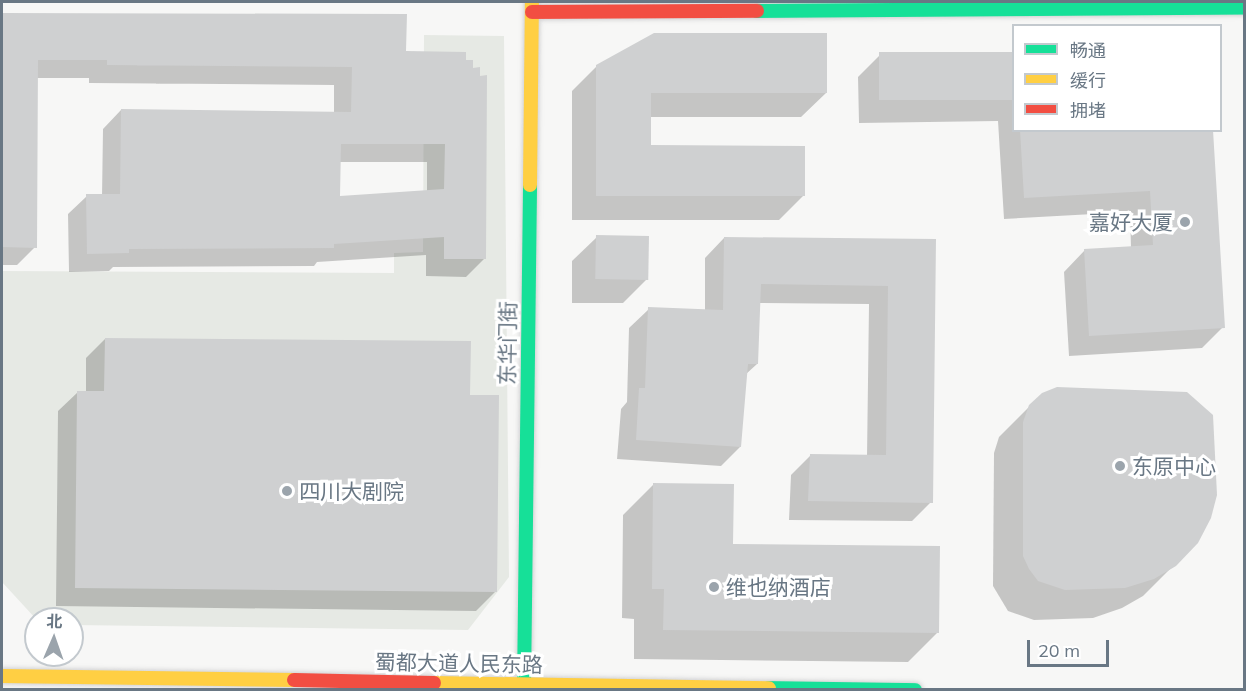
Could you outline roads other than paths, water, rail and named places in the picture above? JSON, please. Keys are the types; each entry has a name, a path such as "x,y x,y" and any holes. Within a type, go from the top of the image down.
{"street":[{"path":"532,7 1245,8"},
{"name":"东华门街","path":"524,686 532,7"},
{"name":"蜀都大道人民东路","path":"2,676 524,686 915,690"}],"place":[{"name":"嘉好大厦","path":"1185,222"},
{"name":"东原中心","path":"1120,466"},
{"name":"四川大剧院","path":"287,491"},
{"name":"维也纳酒店","path":"714,587"}]}
